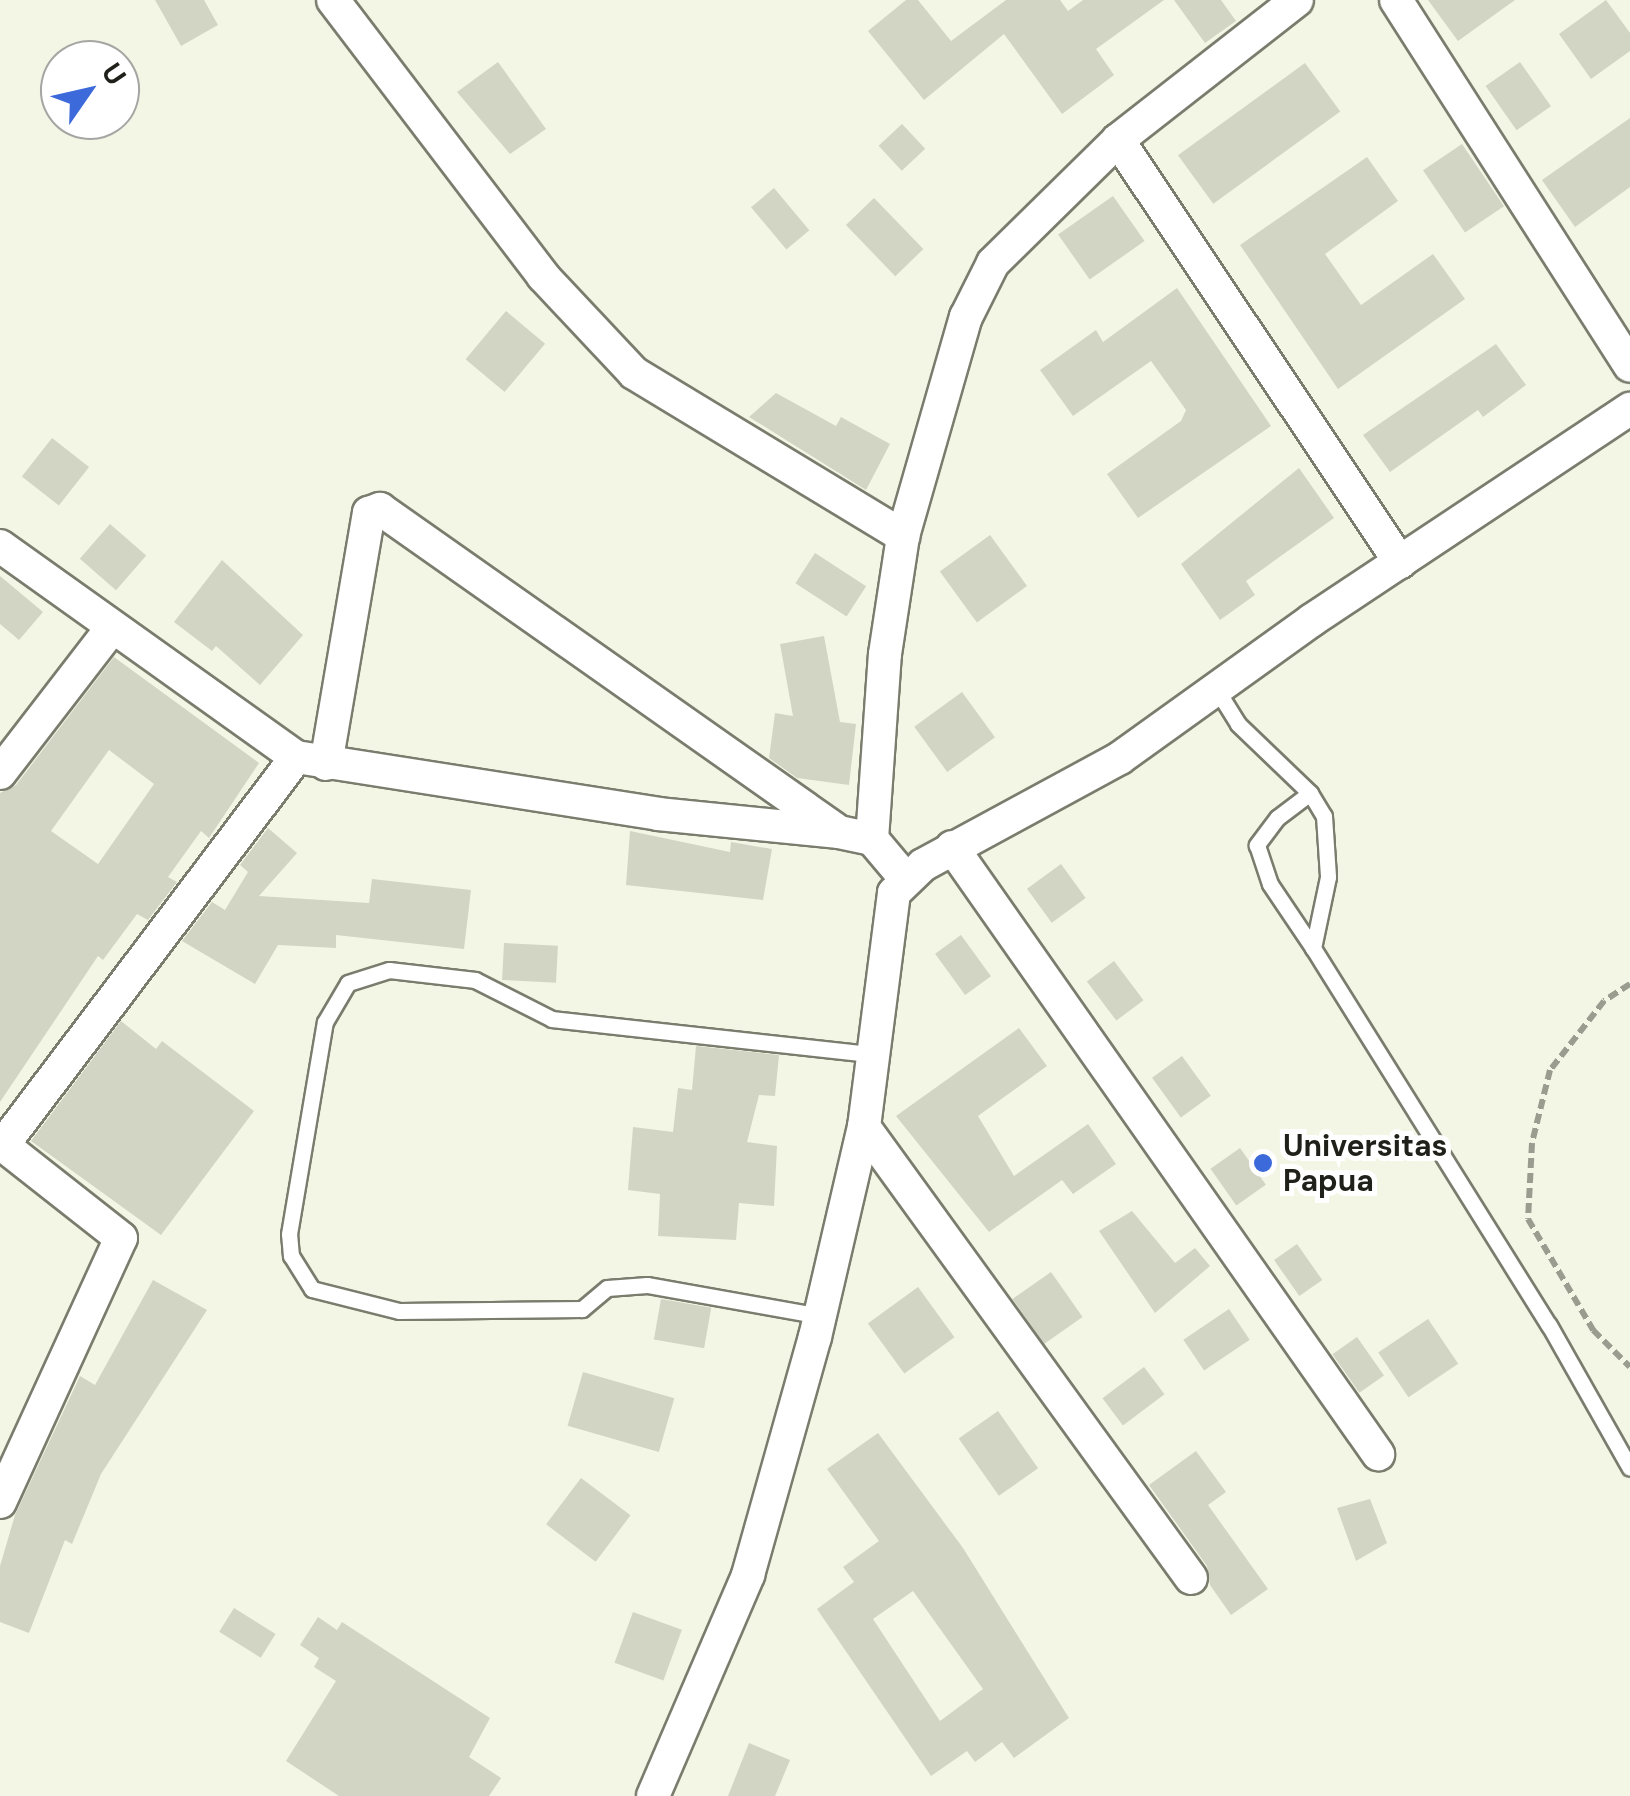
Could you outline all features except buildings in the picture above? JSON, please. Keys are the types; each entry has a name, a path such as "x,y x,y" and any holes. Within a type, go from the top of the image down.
{"street":[{"path":"333,0 543,276 634,374 903,536"},
{"path":"872,839 885,654 903,536 966,317 993,263 1118,140 1298,0"},
{"path":"1396,0 1630,366"},
{"path":"1118,140 1400,562"},
{"path":"653,1796 748,1575 821,1316 864,1127 886,928 905,878 952,848 1120,758 1400,562 1630,409"},
{"path":"0,1502 121,1238 3,1145 311,761 369,514 380,510 838,832"},
{"path":"0,546 110,630 311,761 658,814 838,832 872,839 905,878"},
{"path":"0,772 110,630"},
{"path":"952,848 1378,1454"},
{"path":"864,1127 1191,1578"}],"lane":[{"path":"1218,690 1238,724 1310,793 1330,840 1313,948"},
{"path":"1310,793 1278,818 1257,846 1270,884 1549,1324 1630,1468"},
{"path":"821,1316 647,1285 607,1288 582,1310 399,1311 312,1289 290,1256 288,1234 324,1022 348,982 389,970 475,980 552,1019 872,1054"}],"path":[{"path":"1630,984 1604,1001 1550,1070 1532,1143 1528,1220 1593,1330 1630,1367"}],"place":[{"name":"Universitas Papua","path":"1263,1163"}]}
